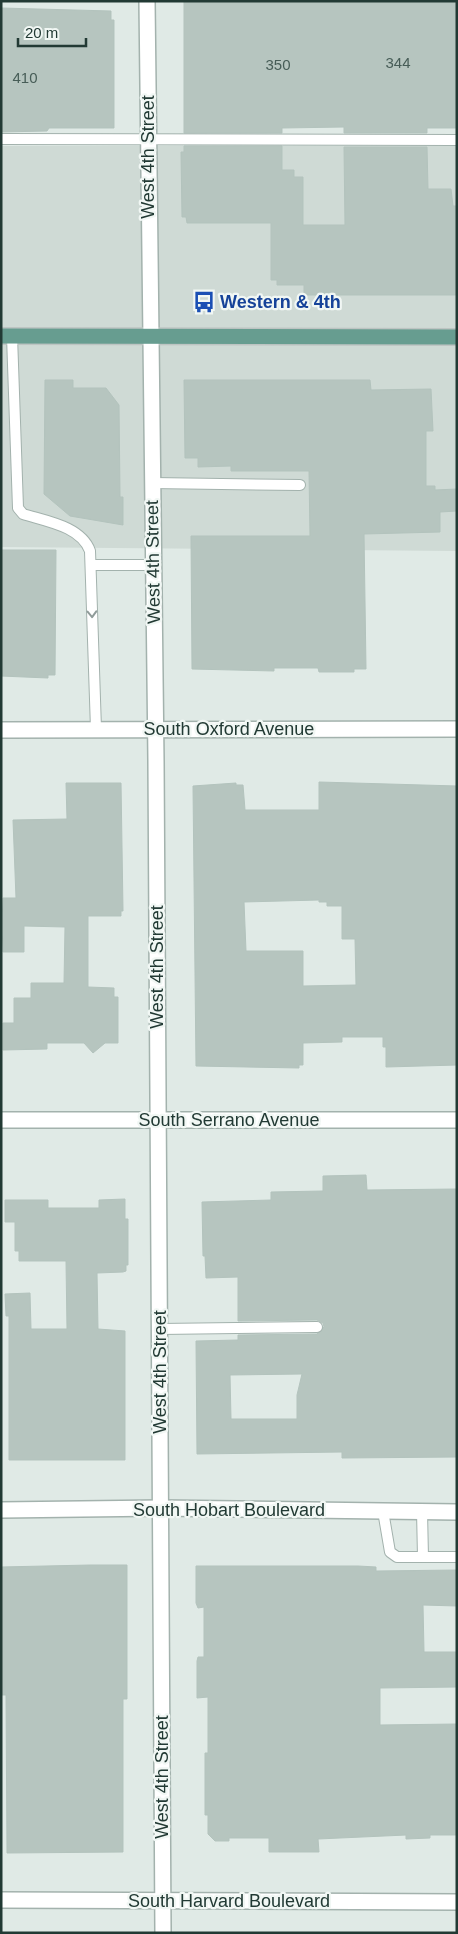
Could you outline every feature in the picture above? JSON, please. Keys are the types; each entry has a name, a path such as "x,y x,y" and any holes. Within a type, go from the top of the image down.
{"main road":[{"path":"7,336 457,337"}],"street":[{"name":"West 4th Street","path":"147,1 147,138 156,728 163,1933"},
{"name":"South Oxford Avenue","path":"1,730 156,728 457,729"},
{"name":"South Serrano Avenue","path":"1,1120 457,1120"},
{"name":"South Hobart Boulevard","path":"1,1510 161,1508 457,1512"},
{"name":"South Harvard Boulevard","path":"1,1900 457,1902"}],"lane":[{"path":"1,139 457,140"},
{"path":"7,336 18,508 23,514 70,529 88,546 91,565 96,729"},
{"path":"152,483 300,485"},
{"path":"91,565 154,565"},
{"path":"160,1328 317,1327"},
{"path":"383,1511 390,1552 397,1557 457,1558"},
{"path":"422,1511 423,1558"}],"shaded area":[{"path":"1,146 457,146 457,551 1,547"}],"building":[{"path":"184,1 457,1 457,128 427,128 427,133 344,133 344,127 282,128 282,133 184,133"},
{"path":"1,8 111,11 111,20 114,20 114,128 49,128 47,131 1,132"},
{"path":"184,146 282,146 282,170 294,170 294,177 303,177 303,225 345,225 344,147 427,147 428,189 451,189 453,206 457,206 457,295 304,295 304,285 277,285 277,280 271,280 271,223 187,223 186,217 182,217 181,152 184,152"},
{"path":"45,380 73,380 73,388 106,388 119,405 120,497 123,497 123,525 70,516 44,494"},
{"path":"184,380 370,380 371,390 431,389 433,431 426,431 426,486 435,486 435,490 457,489 457,511 440,512 440,532 364,534 366,669 354,669 354,672 319,672 318,668 274,668 274,671 192,669 191,536 310,536 309,471 231,471 231,466 198,467 198,458 185,458"},
{"path":"1,550 56,550 55,675 48,675 48,678 1,676"},
{"path":"319,782 457,786 457,1065 386,1067 386,1047 383,1047 383,1037 342,1037 342,1042 303,1043 303,1065 299,1065 299,1068 196,1066 193,786 236,783 236,785 243,785 245,810 319,810","holes":["319,900 319,902 327,902 327,906 342,906 342,939 355,939 356,985 303,986 303,951 246,951 244,902"]},
{"path":"66,783 121,783 123,911 121,911 121,916 88,916 88,987 114,988 114,997 118,997 118,1043 105,1043 93,1053 84,1043 47,1043 47,1049 3,1050 3,1023 14,1023 14,998 31,998 31,983 64,983 65,927 24,926 24,952 3,952 2,923 3,898 16,898 13,820 67,819"},
{"path":"366,1175 367,1190 457,1189 457,1457 342,1458 342,1452 197,1454 196,1341 238,1340 238,1335 317,1334 324,1327 323,1323 317,1320 238,1321 238,1277 206,1278 205,1256 203,1256 202,1202 271,1200 271,1192 323,1191 323,1176","holes":["302,1374 297,1395 297,1419 231,1419 230,1375"]},
{"path":"125,1199 125,1219 128,1219 128,1265 126,1265 126,1271 97,1273 98,1329 125,1331 125,1460 9,1460 9,1316 6,1316 5,1294 30,1293 31,1329 67,1329 66,1261 19,1261 19,1251 15,1251 15,1222 5,1222 5,1200 48,1200 48,1208 99,1208 99,1200"},
{"path":"127,1565 127,1699 123,1699 123,1852 7,1853 6,1695 1,1695 1,1567"},
{"path":"196,1566 358,1566 376,1567 376,1571 457,1570 457,1606 423,1605 424,1652 457,1652 457,1687 380,1688 380,1725 457,1724 457,1835 430,1835 430,1838 406,1839 406,1835 318,1839 319,1852 269,1852 269,1838 229,1838 229,1841 215,1841 208,1834 208,1815 205,1815 205,1753 208,1753 208,1697 197,1698 197,1661 198,1657 204,1657 204,1607 198,1608 196,1603"}],"place":[{"name":"Western & 4th","path":"204,302"}]}
